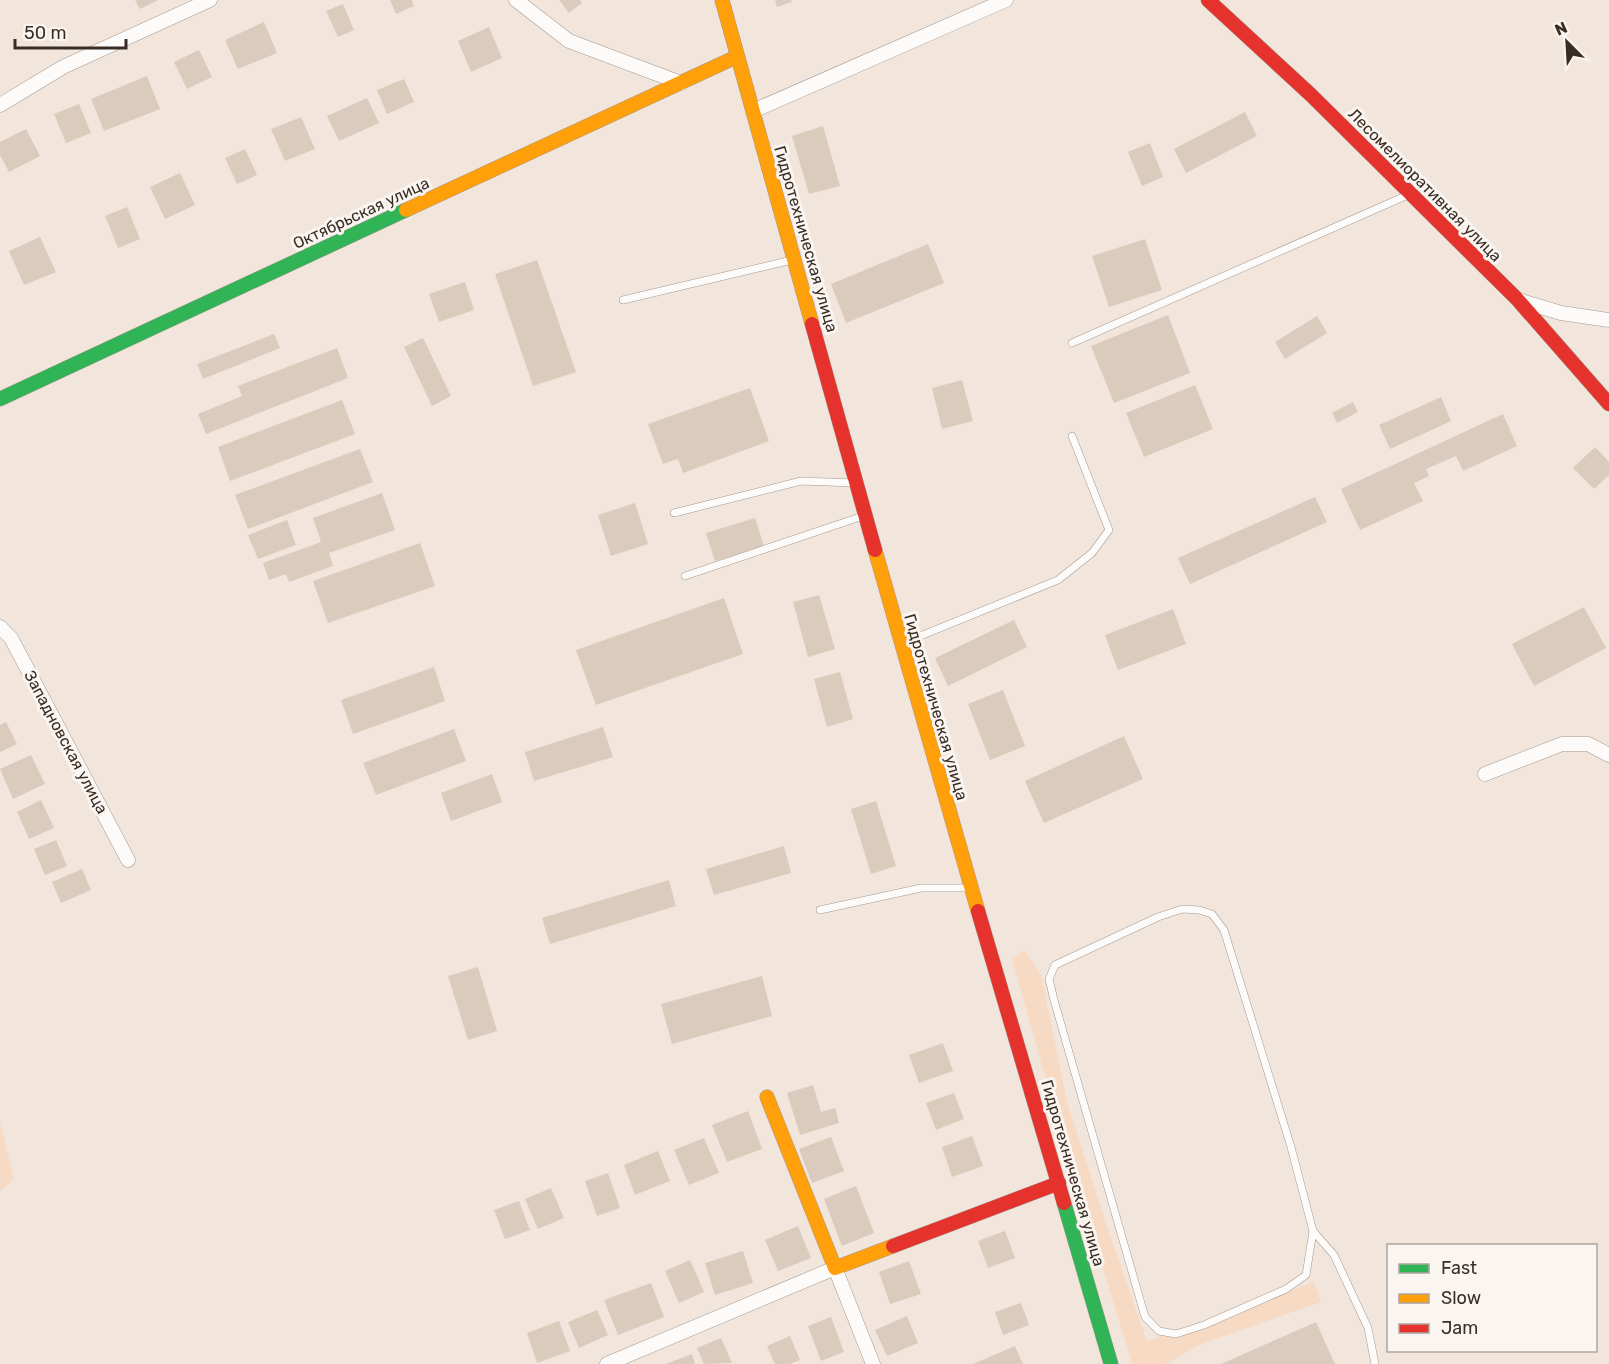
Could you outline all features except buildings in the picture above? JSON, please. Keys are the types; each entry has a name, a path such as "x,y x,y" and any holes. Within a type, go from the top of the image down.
{"street":[{"path":"0,105 63,67 210,0"},
{"path":"516,0 569,41 681,83"},
{"name":"Гидротехническая улица","path":"722,0 901,644 1111,1364"},
{"path":"753,111 1006,0"},
{"name":"Лесомелиоративная улица","path":"1208,0 1311,95 1517,299 1609,404"},
{"name":"Октябрьская улица","path":"0,399 736,57"},
{"path":"1517,299 1561,313 1609,320"},
{"name":"Западновская улица","path":"0,627 11,639 128,860"},
{"path":"1485,774 1562,744 1588,744 1609,755"},
{"path":"767,1097 873,1364"},
{"path":"607,1364 835,1268 1059,1183"}],"lane":[{"path":"1072,343 1410,194"},
{"path":"623,300 794,260"},
{"path":"901,644 1058,580 1092,553 1109,530 1072,436"},
{"path":"674,513 801,481 856,483"},
{"path":"685,576 865,515"},
{"path":"820,910 921,888 972,888"},
{"path":"1313,1231 1306,1275 1286,1288 1204,1325 1176,1334 1159,1331 1145,1317 1054,1000 1049,979 1055,965 1158,917 1182,909 1212,914 1224,930 1291,1147 1313,1231 1334,1254 1354,1296 1368,1328 1375,1364"}],"shaded area":[{"path":"1025,950 1041,975 1067,1102 1147,1341 1314,1282 1321,1302 1199,1345 1166,1364 1132,1364 1052,1101 1012,959"},
{"path":"0,1122 14,1179 0,1191"}],"traffic: fast":[{"path":"0,399 406,210"},
{"path":"1064,1203 1111,1364"}],"traffic: slow":[{"path":"722,0 812,324"},
{"path":"406,210 736,57"},
{"path":"875,550 978,911"},
{"path":"767,1097 835,1268 893,1246"}],"traffic: jam":[{"path":"1208,0 1311,95 1517,299 1609,404"},
{"path":"812,324 875,550"},
{"path":"978,911 1064,1203"},
{"path":"893,1246 1059,1183"}]}
